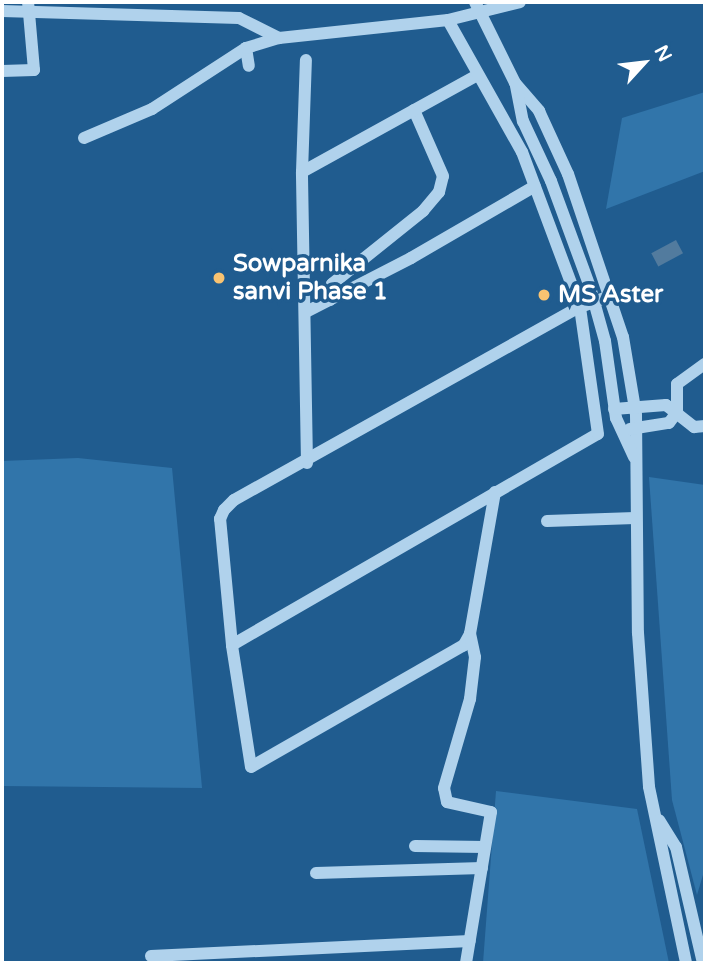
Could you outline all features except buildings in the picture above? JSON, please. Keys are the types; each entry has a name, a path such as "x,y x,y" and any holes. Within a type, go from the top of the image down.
{"street":[{"path":"84,138 152,109 246,48 279,38 448,20 478,8 520,2"},
{"path":"2,71 34,70 28,7"},
{"path":"2,11 28,7 239,18 279,38"},
{"path":"478,8 515,82 539,111 568,174 611,296 635,407 638,633 649,787 686,963"},
{"path":"232,645 598,434 580,307 522,152 476,76 448,20"},
{"path":"246,48 249,66"},
{"path":"306,60 302,172 307,463"},
{"path":"302,172 476,76"},
{"path":"515,82 523,121 551,181 593,300 619,429 634,457"},
{"path":"330,300 332,284 423,211 439,192 443,176 414,110"},
{"path":"306,312 535,186"},
{"path":"470,634 457,650 251,767 232,645 220,519 234,500 307,463 580,307 593,300 611,296"},
{"path":"619,429 669,423 677,412 677,384 705,364"},
{"path":"614,409 666,405 694,427 705,426"},
{"path":"466,963 491,812 447,802 444,788 470,699 475,657 470,634 495,492"},
{"path":"547,521 635,518"},
{"path":"655,813 676,848 703,963"},
{"path":"415,846 485,847"},
{"path":"316,873 482,868"},
{"path":"151,956 470,941"}],"shaded area":[{"path":"705,92 705,171 606,209 622,118"},
{"path":"676,240 683,253 658,266 651,253"},
{"path":"78,458 172,468 202,788 2,786 2,461"},
{"path":"649,477 705,485 705,868 697,895 672,800"},
{"path":"496,791 637,809 669,963 483,963"}],"place":[{"name":"Sowparnika sanvi Phase 1","path":"219,278"},
{"name":"MS Aster","path":"544,295"}]}
